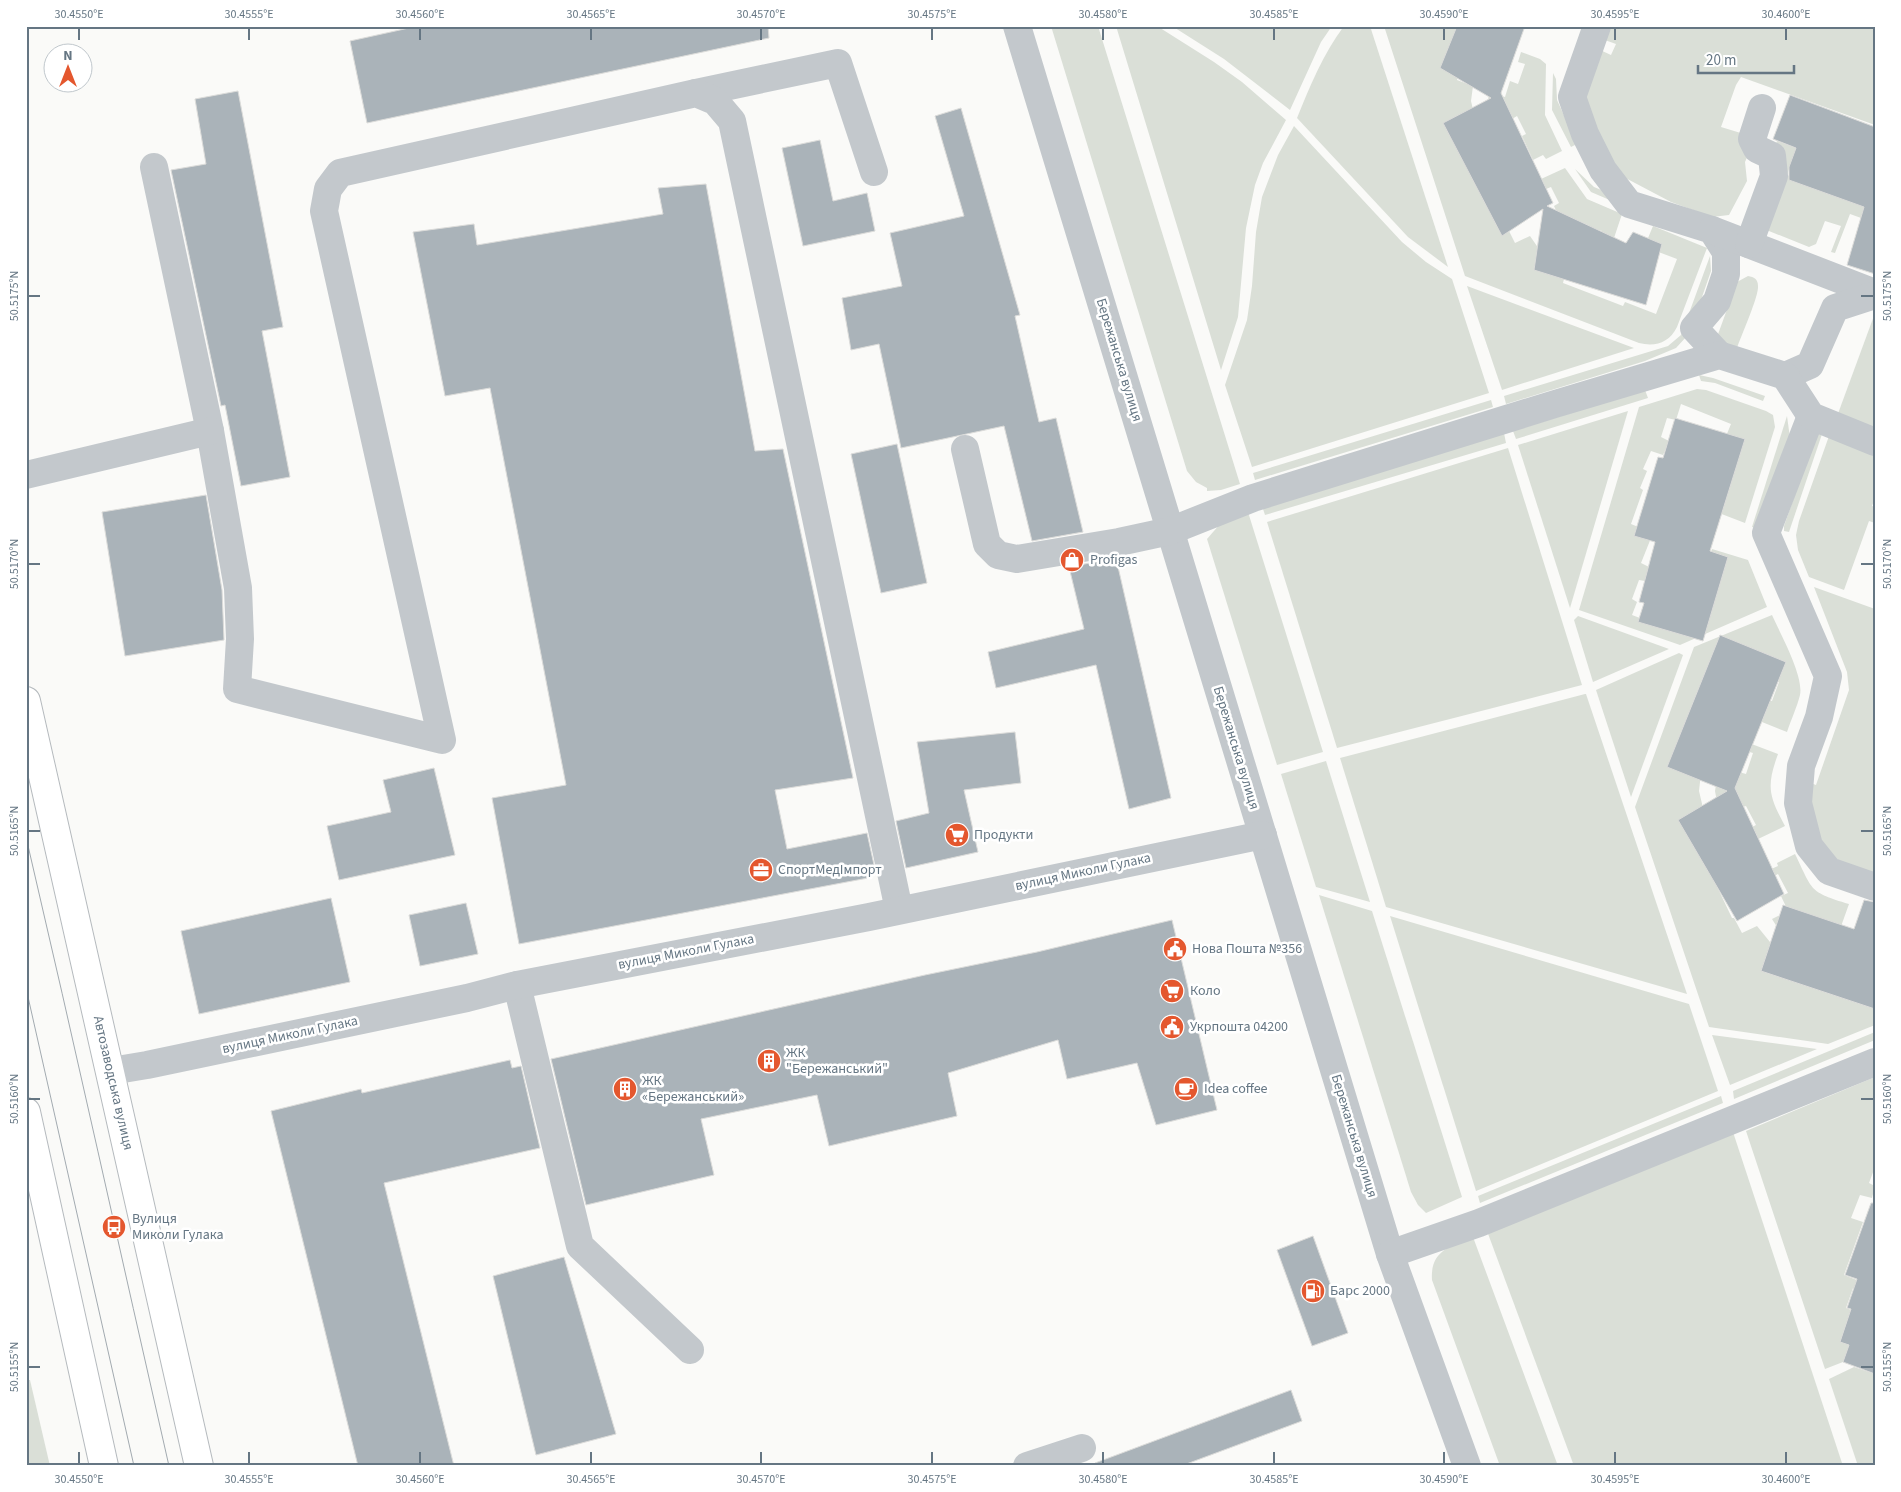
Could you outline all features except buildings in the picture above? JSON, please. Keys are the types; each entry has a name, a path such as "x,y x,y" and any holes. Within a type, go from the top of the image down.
{"main road":[{"name":"Автозаводська вулиця","path":"26,701 199,1466"},
{"path":"26,1112 104,1466"}],"street":[{"name":"Бережанська вулиця","path":"1017,26 1390,1254 1466,1466"},
{"path":"1596,26 1572,97 1585,134 1603,170 1629,204 1712,230 1875,294"},
{"path":"154,167 210,431 238,588 240,639 237,689 442,740 324,211 328,189 340,173 838,63 874,172"},
{"path":"696,93 715,101 732,122 899,910"},
{"path":"1749,244 1774,176 1772,156 1756,149 1752,139 1762,108"},
{"path":"1712,230 1726,252 1726,274 1717,301 1694,328 1719,356 1785,376 1812,416 1875,442"},
{"path":"1785,376 1810,364 1835,308 1875,294"},
{"path":"965,449 987,544 998,555 1017,559 1170,531 1253,498 1555,404 1719,356"},
{"path":"1812,416 1766,533 1828,676 1819,717 1801,766 1798,803 1809,846 1828,871 1875,887"},
{"path":"26,475 210,431"},
{"name":"вулиця Миколи Гулака","path":"110,1071 147,1065 448,1002 517,985 899,910 1263,835"},
{"path":"517,985 580,1246 690,1350"},
{"path":"1390,1254 1479,1223 1875,1062"},
{"path":"1027,1466 1082,1448"}],"shaded area":[{"path":"1051,26 1098,26 1240,484 1221,490 1207,491 1207,488 1196,482 1187,471"},
{"path":"1116,26 1157,26 1242,82 1286,120 1263,163 1255,185 1246,228 1238,317 1221,370"},
{"path":"1172,26 1332,26 1321,42 1290,110 1224,59"},
{"path":"1344,26 1370,26 1448,267 1408,237 1297,118 1323,59"},
{"path":"1384,26 1472,26 1457,80 1473,86 1471,101 1475,118 1507,227 1515,243 1530,236 1539,249 1548,274 1564,279 1563,283 1623,306 1625,302 1656,314 1677,259 1648,248 1641,255 1653,226 1707,248 1677,327 1670,337 1656,344 1639,343 1465,276"},
{"path":"1607,26 1875,26 1875,125 1741,77 1736,85 1721,127 1744,134 1749,153 1745,162 1747,181 1729,215 1712,217 1671,202 1616,173 1581,101 1598,49 1611,55 1616,44 1602,39"},
{"path":"1521,52 1540,59 1546,64 1545,115 1562,151 1546,159 1543,155 1533,160 1522,136 1526,134 1517,116 1512,119 1488,101 1489,92 1505,97 1510,81 1518,84 1525,64 1518,62"},
{"path":"1553,73 1556,79 1557,100 1577,144 1571,147 1552,110"},
{"path":"1294,126 1402,242 1426,262 1452,279 1489,393 1252,467 1225,385 1247,320 1252,286 1256,232 1262,197 1278,155"},
{"path":"1777,141 1796,148 1787,175 1875,208 1875,223 1850,214 1835,253 1831,252 1841,226 1825,221 1816,244 1809,247 1764,229 1756,193"},
{"path":"1565,168 1587,199 1622,214 1612,244 1600,239 1602,231 1560,219 1554,206 1559,203 1551,187 1546,189 1541,179"},
{"path":"1575,169 1594,187 1643,207 1640,213 1591,192"},
{"path":"1710,256 1711,271 1693,323 1687,336 1676,348 1645,361 1506,404 1504,396 1668,346 1681,335"},
{"path":"1748,276 1756,280 1758,291 1737,348 1732,351 1717,337 1737,282"},
{"path":"1467,286 1634,348 1502,390"},
{"path":"1875,313 1875,436 1836,419"},
{"path":"1699,375 1765,396 1763,401 1715,383 1701,381"},
{"path":"1697,389 1706,390 1766,411 1773,415 1775,427 1745,523 1698,505 1731,424 1681,404 1676,420 1667,418 1661,437 1669,441 1663,455 1651,451 1643,469 1647,471 1640,488 1643,490 1631,524 1653,533 1641,563 1649,567 1645,581 1639,580 1632,599 1637,602 1632,615 1682,634 1712,549 1748,560 1767,607 1680,645 1579,610 1639,407"},
{"path":"1645,390 1648,398 1516,439 1513,431"},
{"path":"1491,400 1493,407 1255,480 1253,473"},
{"path":"1628,411 1570,608 1518,445"},
{"path":"1787,416 1790,438 1760,529 1752,527"},
{"path":"1817,432 1822,434 1789,532 1784,531 1784,526"},
{"path":"1504,433 1506,443 1265,515 1262,506"},
{"path":"1829,436 1875,454 1875,498 1872,506 1875,507 1875,523 1869,521 1844,590 1809,577 1798,550 1796,535 1799,521"},
{"path":"1508,448 1582,685 1337,748 1267,522"},
{"path":"1248,512 1323,752 1277,765 1207,539 1220,524"},
{"path":"1814,587 1875,609 1875,875 1849,866 1835,858 1822,843 1814,823 1808,782 1816,785 1849,690 1847,672"},
{"path":"1772,615 1795,666 1800,687 1799,700 1787,732 1757,720 1764,699 1772,701 1779,682 1772,679 1701,773 1699,791 1703,808 1691,832 1732,918 1734,918 1742,933 1757,926 1770,942 1875,999 1875,1025 1828,1044 1709,1027 1635,807 1694,647"},
{"path":"1578,616 1669,649 1593,682 1574,620"},
{"path":"1679,653 1683,655 1631,797 1596,690"},
{"path":"1586,694 1687,994 1386,907 1340,758"},
{"path":"1749,743 1778,754 1772,775 1771,791 1775,807 1785,826 1756,840 1750,828 1756,825 1746,806 1740,808 1717,802 1715,791 1717,779 1739,772 1746,774 1753,753 1746,751"},
{"path":"1326,761 1370,902 1316,887 1281,774"},
{"path":"1795,854 1809,883 1819,893 1849,904 1839,932 1777,927 1772,919 1788,911 1781,896 1788,893 1778,874 1772,877 1769,870 1778,866 1777,863"},
{"path":"1319,895 1372,911 1462,1197 1426,1213 1418,1205 1411,1192"},
{"path":"1390,916 1689,1004 1718,1091 1476,1191"},
{"path":"1875,1032 1875,1040 1734,1099 1733,1091"},
{"path":"1712,1035 1817,1049 1730,1085"},
{"path":"1875,1077 1875,1167 1869,1183 1875,1186 1872,1198 1860,1195 1851,1218 1863,1222 1844,1275 1862,1282 1860,1289 1853,1288 1846,1308 1859,1313 1855,1324 1847,1321 1840,1342 1849,1345 1843,1362 1825,1369 1746,1131"},
{"path":"1721,1096 1723,1103 1480,1203 1478,1196"},
{"path":"1732,1129 1843,1466 1574,1466 1487,1231"},
{"path":"1473,1237 1558,1466 1500,1466 1432,1280 1434,1262 1438,1256 1449,1247"},
{"path":"1854,1367 1875,1374 1875,1466 1858,1466 1829,1379"},
{"path":"26,1380 30,1380 50,1466 26,1466"}],"tram line":[{"path":"26,837 169,1466"},
{"path":"26,988 134,1466"}],"place":[{"name":"Profigas","path":"1072,560"},
{"name":"Продукти","path":"957,835"},
{"name":"СпортМедІмпорт","path":"761,870"},
{"name":"Нова Пошта №356","path":"1175,949"},
{"name":"Коло","path":"1172,991"},
{"name":"Укрпошта 04200","path":"1172,1027"},
{"name":"ЖК \"Бережанський\"","path":"769,1061"},
{"name":"ЖК «Бережанський»","path":"625,1089"},
{"name":"Idea coffee","path":"1186,1089"},
{"name":"Вулиця Миколи Гулака","path":"114,1227"},
{"name":"Барс 2000","path":"1313,1291"}]}
